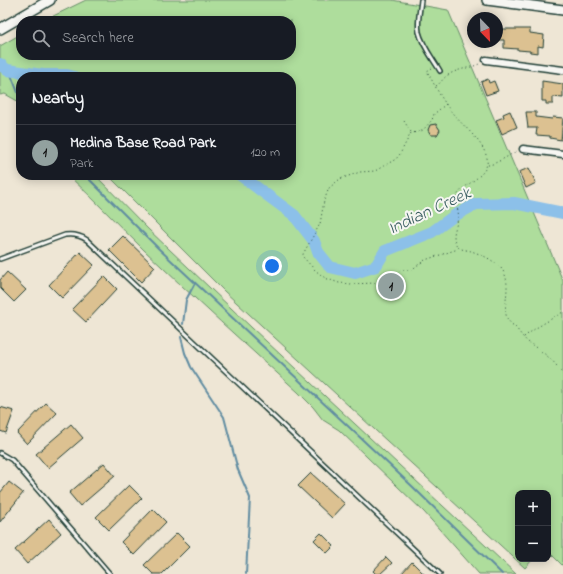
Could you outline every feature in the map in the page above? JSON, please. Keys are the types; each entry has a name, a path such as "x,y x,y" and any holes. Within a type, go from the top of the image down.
{"street":[{"path":"22,16 50,0"},
{"path":"487,0 563,10"},
{"path":"0,29 16,20"},
{"path":"486,60 563,70"},
{"path":"523,149 563,154"}],"lane":[{"path":"421,0 419,31 422,40 440,71"},
{"path":"0,259 65,235 74,234 87,240 440,574"},
{"path":"0,453 12,460 110,574"}],"path":[{"path":"436,87 449,74 461,68 473,67 486,60"},
{"path":"437,66 427,71 446,103 476,140 486,157 487,165 486,170 457,195 456,202 459,216 453,237 455,244 459,248"},
{"path":"411,133 423,130 432,120 434,114 446,103"},
{"path":"404,121 411,133"},
{"path":"411,133 396,159 375,171 360,172 340,179 329,188 324,201 320,224 309,242 303,257 325,278 339,283 351,284 375,283 401,270 410,270 425,260 459,248 476,252 493,261 501,268 505,277 507,289 505,312 508,320 524,338 553,361 563,375"},
{"path":"487,165 492,165 501,159 523,149"},
{"path":"524,338 536,328 563,312"}],"green space":[{"path":"86,0 392,0 448,10 563,281 563,566 551,554 551,490 515,490 515,559 224,291 113,180 296,180 296,72 16,72 16,100 5,94 0,95 0,46 16,37 16,60 296,60 296,16 53,16"},
{"path":"73,180 100,180 148,229 252,328 516,574 479,574 424,512 339,430 323,420 298,392 134,241"},
{"path":"518,562 530,562 525,568"}],"building":[{"path":"503,29 530,29 530,33 544,35 543,47 538,46 538,53 504,48"},
{"path":"488,79 489,83 494,81 498,91 486,95 481,82"},
{"path":"542,81 563,84 563,98 553,97 553,104 546,104 546,101 542,101"},
{"path":"510,111 517,127 502,134 496,120 504,117 503,114"},
{"path":"526,112 536,112 536,117 552,119 553,117 563,118 561,140 550,138 550,136 536,135 537,128 528,128"},
{"path":"436,124 440,130 437,135 431,135 428,130 430,125"},
{"path":"529,168 536,183 526,188 519,172"},
{"path":"123,236 155,267 141,282 109,250"},
{"path":"80,252 94,265 62,298 49,285"},
{"path":"7,272 26,290 14,302 0,288 0,280"},
{"path":"104,276 117,289 86,322 72,309"},
{"path":"46,403 57,413 27,444 17,433"},
{"path":"0,407 14,411 6,433 0,431"},
{"path":"71,424 83,438 48,468 36,454"},
{"path":"104,463 115,476 80,506 69,493"},
{"path":"311,473 345,504 332,518 298,486"},
{"path":"9,482 23,493 0,522 0,493"},
{"path":"129,485 142,498 109,530 96,517"},
{"path":"153,509 166,522 134,555 121,542"},
{"path":"49,519 61,533 27,564 15,550"},
{"path":"177,533 190,546 162,574 153,574 144,565"},
{"path":"321,533 334,546 327,553 314,540"},
{"path":"386,557 392,563 380,574 376,574 373,571"},
{"path":"412,562 424,574 401,574"}],"waterway":[{"name":"Indian Creek","path":"0,64 7,70 21,72"},
{"path":"7,70 11,75 16,88"},
{"path":"90,180 158,248 413,487 502,574"},
{"name":"Indian Creek","path":"247,180 294,215 314,241 318,252 330,267 355,273 376,266 385,251 432,232 454,216 476,204 514,203 563,213"},
{"path":"183,324 186,300 195,283"},
{"path":"181,337 185,353 191,367 224,417 238,470 250,498 246,574"}],"place":[{"name":"Medina Base Road Park","path":"391,286"}]}
